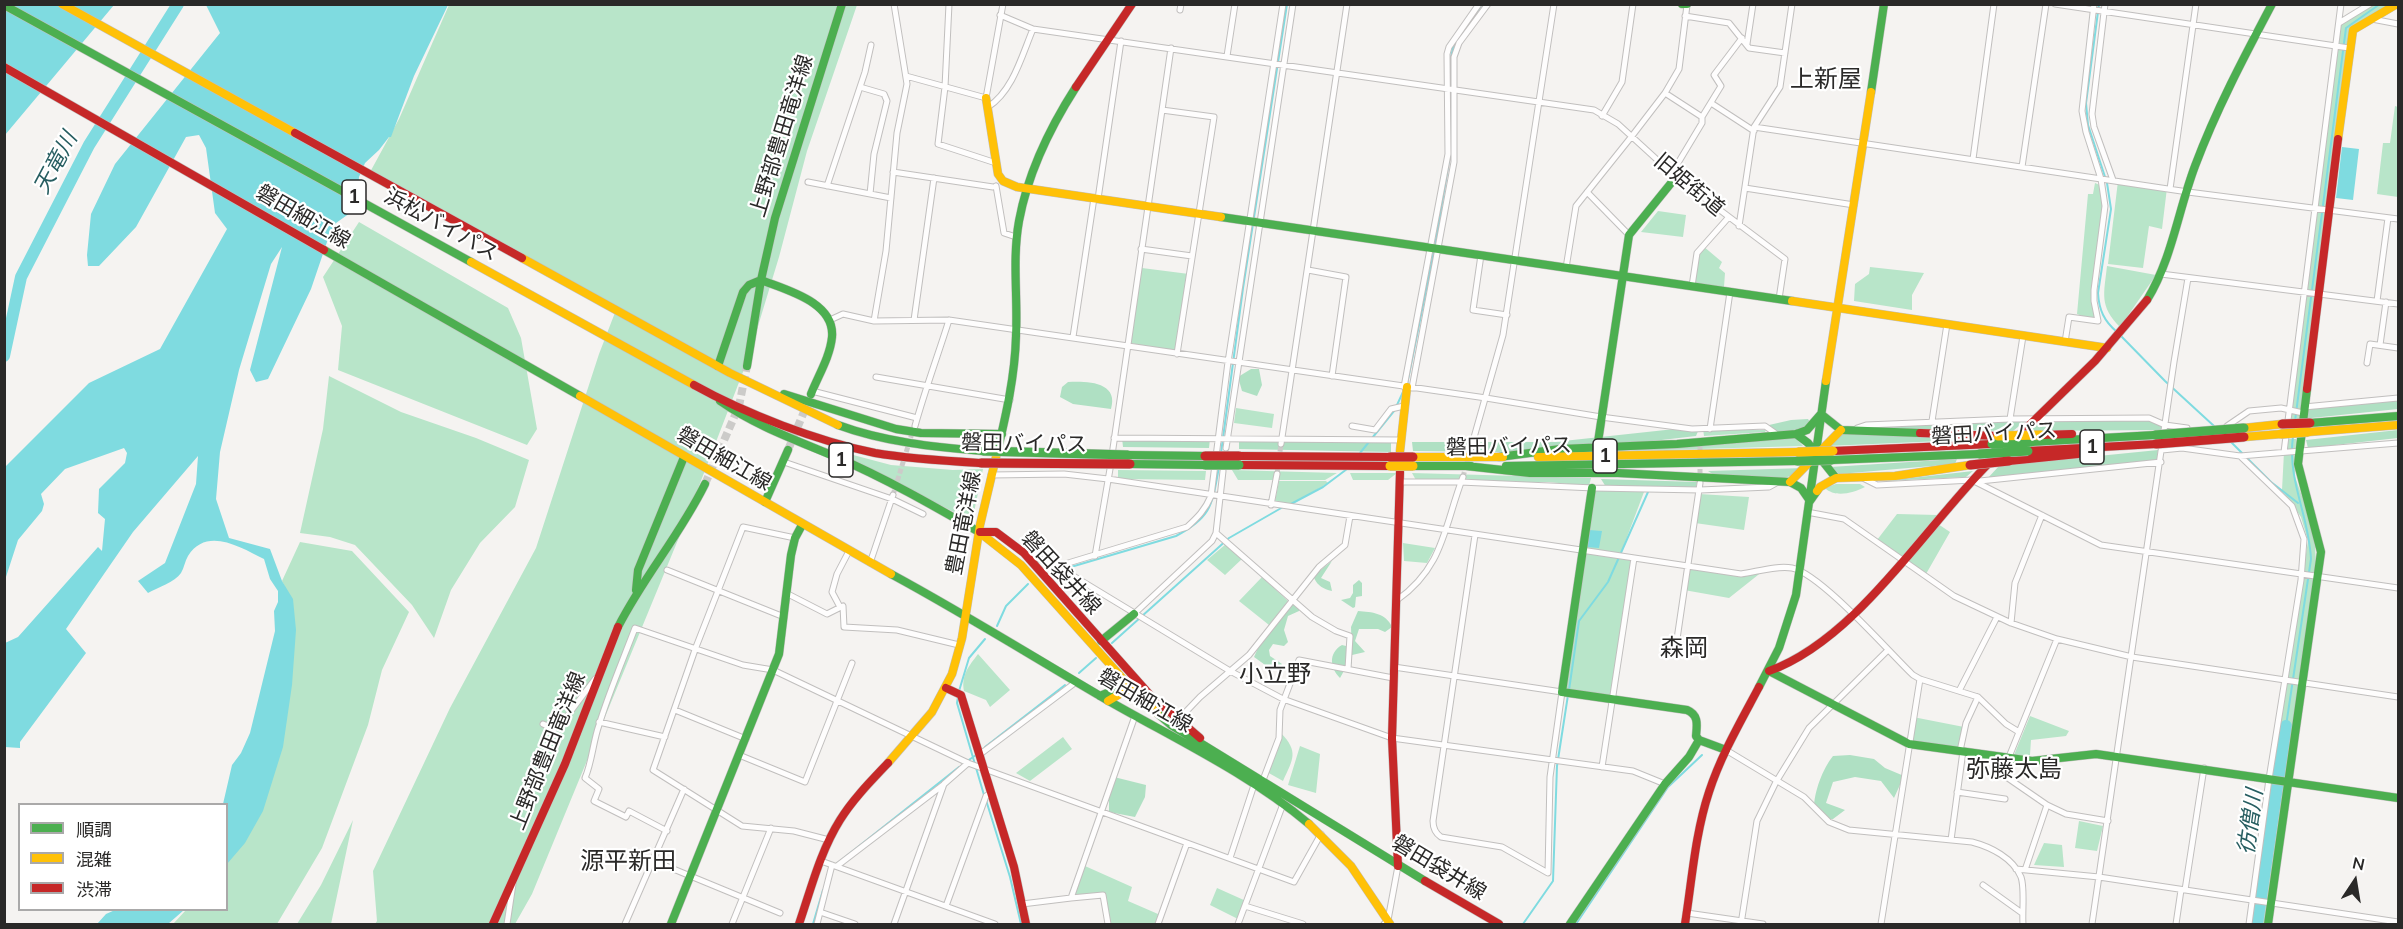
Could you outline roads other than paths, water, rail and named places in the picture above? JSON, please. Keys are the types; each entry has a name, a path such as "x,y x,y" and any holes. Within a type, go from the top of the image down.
{"main road":[{"name":"浜松バイパス","path":"62,4 718,366"},
{"name":"上野部豊田竜洋線","path":"747,366 761,280 789,169 842,4"},
{"name":"豊田竜洋線","path":"799,924 829,840 848,807 914,736 946,688 956,660 979,532 1010,400 1017,331 1016,237 1027,188 1041,149 1054,124 1132,4"},
{"path":"1685,924 1702,819 1709,792 1726,750 1770,671 1796,595 1815,454 1884,4"},
{"path":"1770,671 1805,655 1853,614 1975,481 2078,380 2143,306 2161,274 2186,192 2213,124 2272,4"},
{"path":"2268,924 2321,552 2319,535 2299,476 2299,451 2349,48 2353,30 2397,4"},
{"name":"浜松バイパス","path":"4,5 703,390"},
{"name":"磐田細江線","path":"4,66 802,525 965,615 1135,716 1259,783 1321,834 1358,876 1388,923"},
{"path":"987,103 1000,183 2107,348"},
{"path":"1598,442 1629,236 1674,175"},
{"path":"718,366 725,351 740,298 749,285 761,280 819,306 830,321 833,334 812,393"},
{"name":"1","path":"718,366 783,393 896,429 932,434 1002,434"},
{"name":"磐田バイパス","path":"718,366 831,422 895,440 935,448 1129,459"},
{"path":"1400,451 1408,388"},
{"name":"1","path":"703,390 731,409 801,444 874,476 979,532"},
{"name":"磐田バイパス","path":"703,390 776,422 840,444 911,459 981,463 1129,459 1413,461 1498,457 1798,457"},
{"path":"1821,414 1841,430 1995,440 2091,433 2121,441"},
{"path":"1498,457 1560,449 1677,444 1796,434 1807,430 1821,414"},
{"name":"磐田バイパス","path":"2309,427 2398,416"},
{"name":"磐田バイパス","path":"1833,455 1979,454 2030,447 2121,441 2158,443 2309,427 2398,425"},
{"path":"1790,482 1810,465 1815,454 1841,430"},
{"path":"1796,434 1809,444 1822,465 1836,478"},
{"name":"磐田バイパス","path":"1413,461 1466,466 1798,457 1995,440 2030,447"},
{"path":"1809,501 1820,487 1836,478 1896,476 1970,465 2084,453 2121,441"},
{"path":"765,502 788,450"},
{"name":"上野部豊田竜洋線","path":"636,592 638,570 680,454"},
{"path":"1466,466 1530,473 1618,473 1790,482 1801,488 1809,501"},
{"path":"1398,866 1392,738 1400,477"},
{"name":"上野部豊田竜洋線","path":"493,924 565,764 618,627 636,592 691,513 705,483"},
{"path":"1592,488 1563,692 1692,712 1697,718 1696,736 1699,740 1726,750"},
{"path":"671,924 779,654 795,538 802,525"},
{"name":"磐田袋井線","path":"979,532 996,532 1029,557 1101,641 1132,685 1259,783 1499,924"},
{"name":"磐田袋井線","path":"979,532 1021,565 1171,725 1238,765"},
{"path":"1101,641 1134,614"},
{"path":"1770,671 1909,744 2032,761 2096,753 2398,798"},
{"path":"1104,698 1132,685"},
{"path":"946,688 961,695 1014,867 1026,924"},
{"path":"1570,924 1665,784 1689,757 1699,740"}],"street":[{"path":"874,321 886,251 897,133 907,84 894,4"},
{"path":"949,4 945,87 938,144 996,163"},
{"path":"987,103 1003,4"},
{"path":"1227,56 1236,4"},
{"path":"1055,567 1187,527 1203,512 1211,496 1228,362 1283,4"},
{"path":"1226,448 1293,4"},
{"path":"1281,442 1347,4"},
{"path":"1408,388 1434,247 1448,154 1447,54 1449,47 1479,4"},
{"path":"1434,247 1456,150 1455,50 1488,4"},
{"path":"1472,448 1490,388 1507,315 1554,4"},
{"path":"1602,116 1622,82 1633,4"},
{"path":"1747,45 1753,4"},
{"path":"1739,226 1754,129 1780,87 1792,4"},
{"path":"1972,159 1994,4"},
{"path":"2022,167 2046,4"},
{"path":"2055,4 2104,8 2349,48"},
{"path":"2170,189 2196,4"},
{"path":"2284,452 2341,4"},
{"path":"2339,22 2370,4"},
{"path":"1566,268 1576,206 1665,93 1679,69 1685,5"},
{"path":"2065,342 2069,317 2098,321 2094,301 2105,206 2101,179 2082,111 2093,8"},
{"path":"2104,8 2092,114 2094,127 2113,180"},
{"path":"2361,10 2369,20 2398,24"},
{"path":"1000,15 1033,29 1539,102"},
{"path":"1685,16 1729,23 1749,48 1785,53"},
{"path":"906,76 945,87 987,103 996,102 1012,78 1033,29"},
{"path":"1674,175 1702,123 1702,117 1721,86 1714,75 1742,38"},
{"path":"1073,338 1121,41"},
{"path":"827,186 860,87 871,45"},
{"path":"1095,556 1171,48"},
{"path":"860,87 884,94 887,101 874,154 870,194"},
{"path":"1665,93 1702,117"},
{"name":"旧姫街道","path":"1539,102 1594,110 1618,124 1674,175 1785,259 1779,299"},
{"path":"1711,103 1754,129 2186,192 2398,219"},
{"path":"1162,110 1214,117 1177,354"},
{"path":"893,172 993,187 1000,183 1004,233 1016,237"},
{"path":"915,320 934,178"},
{"path":"808,182 891,198"},
{"path":"1745,188 1854,205"},
{"path":"1587,192 1629,236"},
{"path":"1692,286 1697,254 1728,218"},
{"path":"2377,301 2388,218"},
{"path":"1141,249 1192,256"},
{"path":"1481,255 1473,310 1507,315"},
{"path":"1308,270 1346,277 1332,376"},
{"path":"2161,274 2398,304"},
{"path":"2092,924 2160,462 2158,443 2165,425 2188,279"},
{"path":"1710,429 1730,292"},
{"path":"2380,345 2386,302"},
{"path":"830,321 843,314 874,321 949,320 1602,417 1699,429 1765,426 1776,434"},
{"path":"915,426 926,385 949,320"},
{"path":"1932,421 1947,324"},
{"path":"2010,419 2023,336"},
{"path":"2367,363 2370,344 2398,348"},
{"path":"876,377 1010,400"},
{"path":"812,393 917,418"},
{"path":"1853,430 1866,425 1932,421 2149,418 2182,429 2229,426 2249,411 2281,408 2303,410 2398,398"},
{"path":"1352,426 1375,430 1391,409 1404,406"},
{"path":"1699,429 1700,438"},
{"path":"1114,438 1218,438 1281,442 1401,440"},
{"path":"2158,443 2240,456 2398,443"},
{"path":"2240,456 2286,499 2297,516 2304,538 2301,575 2249,924"},
{"path":"784,462 892,497 923,514"},
{"path":"1862,478 1877,485 1975,481 2160,462"},
{"path":"1134,614 1208,546 1216,533 1223,471"},
{"path":"992,475 1064,474 1108,479 1742,574 1788,567 1800,570 1853,614 1887,651 1920,679 1978,697 2006,724 2019,732"},
{"path":"1271,504 1277,474"},
{"path":"1400,477 1592,488 1700,486 1768,488 1778,482"},
{"path":"1396,600 1408,593 1437,556 1461,479"},
{"path":"1975,481 2101,545 2398,588"},
{"path":"1677,639 1700,486"},
{"path":"870,563 892,497"},
{"path":"1808,512 1844,519 1954,596 2011,623 2057,639 2132,657 2398,697"},
{"path":"2011,623 2015,582 2042,515"},
{"path":"1178,720 1200,697 1250,655 1319,567 1345,545 1350,516"},
{"path":"795,538 743,526 696,647 653,770 742,826 794,831 829,840"},
{"path":"1216,533 1311,617 1335,631 1350,636 1348,669"},
{"path":"1394,667 1455,676 1563,692 1552,761 1548,873 1502,847 1441,837 1436,834 1433,821 1455,676 1475,535"},
{"path":"1029,557 1039,549"},
{"path":"849,551 837,574 832,592 840,607 843,606 844,627 897,630 959,645"},
{"path":"1029,557 1055,567 1230,671 1283,699 1392,738 1644,774 1665,784"},
{"path":"1602,767 1634,558"},
{"path":"667,570 784,617"},
{"path":"786,593 827,614 840,607"},
{"path":"1959,691 1997,617"},
{"path":"667,831 629,812 626,817 594,801 599,789 585,778 600,722 635,628 743,665 773,670 968,763 1294,882 1321,834"},
{"path":"2057,639 2002,774 2047,805 2066,814 2108,821"},
{"path":"1741,923 1757,821 1776,782 1809,728 1887,651"},
{"path":"1230,858 1279,738 1280,710 1299,660 1393,678"},
{"path":"739,755 805,782 852,663"},
{"path":"543,724 554,729 562,723 601,672"},
{"path":"1881,924 1920,679"},
{"path":"979,755 1076,682"},
{"path":"1951,840 1966,723 1978,697"},
{"path":"675,710 746,740"},
{"path":"1071,898 1135,716"},
{"path":"600,722 665,737"},
{"path":"1726,750 1804,797 1821,815 1838,827 1894,836 1951,840 1989,846 2005,857 2021,878 2023,924"},
{"path":"817,924 835,865 944,784 968,763"},
{"path":"2176,924 2204,768"},
{"path":"894,924 944,784"},
{"path":"625,924 684,789"},
{"path":"1957,792 2005,798"},
{"path":"946,906 986,796 991,793"},
{"path":"1238,924 1283,804"},
{"path":"2025,870 2047,805"},
{"path":"732,924 771,828"},
{"path":"1158,924 1187,843"},
{"path":"654,861 780,913"},
{"path":"821,861 907,891 980,922 995,924"},
{"path":"1388,923 1398,866"},
{"path":"2016,869 2099,877 2398,922"},
{"path":"507,924 514,879"},
{"path":"1983,885 2022,913"},
{"path":"1022,904 1103,895 1108,924"},
{"path":"1245,906 1303,924"},
{"path":"820,912 855,924"},
{"path":"1687,913 1741,923 1763,924"},
{"path":"1278,924 1280,917"}],"water":[{"path":"5,5 114,5 5,135"},
{"path":"206,5 448,5 414,76 391,137 365,163 359,177 357,204 350,213 336,223 311,289 268,379 256,382 250,370 282,247 271,264 239,370 220,452 216,499 229,538 270,549 282,581 293,599 296,630 292,685 283,747 263,811 245,843 228,863 228,803 223,803 232,765 241,753 250,733 275,631 274,611 278,602 278,591 270,579 264,559 235,545 214,541 205,542 196,547 188,556 181,573 166,584 148,593 138,581 165,563 196,484 198,456 133,532 66,629 86,653 20,742 20,748 5,747 5,643 18,637 98,547 102,551 105,519 98,513 99,489 125,463 127,453 124,448 65,469 41,494 44,504 42,511 18,540 5,580 5,467 89,383 160,349 227,229 215,213 206,148 199,135 186,137 136,227 99,266 88,266 91,214 115,164 220,33"},
{"path":"2342,147 2359,149 2353,200 2336,198"},
{"path":"1589,530 1602,531 1599,548 1586,547"},
{"path":"113,911 183,911 168,924 97,924 106,914"}],"waterway":[{"name":"天竜川","path":"4,356 21,277 89,145 178,4"},
{"path":"1221,453 1243,288 1287,4"},
{"path":"1470,22 1482,4"},
{"path":"2099,4 2086,103 2088,125 2107,183 2111,209 2098,293 2101,310 2117,332"},
{"path":"2295,421 2346,28 2380,4"},
{"path":"1451,130 1450,62 1454,43"},
{"path":"1435,246 1451,148"},
{"path":"1407,384 1434,251"},
{"path":"2121,336 2214,426"},
{"path":"1397,405 1403,392"},
{"path":"1360,453 1394,411"},
{"path":"2286,726 2311,559 2293,468 2293,436"},
{"path":"2231,442 2271,482 2298,503"},
{"path":"1064,569 1176,536 1188,529 1197,523 1208,509 1212,501 1219,467"},
{"path":"1289,505 1323,487 1347,469"},
{"path":"1569,690 1579,621 1608,582 1648,492"},
{"path":"1112,643 1229,538 1283,507"},
{"path":"1051,574 1058,571"},
{"path":"997,626 1006,606 1028,584"},
{"path":"959,691 969,658 985,639"},
{"path":"1079,673 1096,658"},
{"path":"985,747 1065,685"},
{"path":"1523,924 1553,881 1557,766 1568,695"},
{"path":"958,697 957,703 984,795"},
{"name":"彷僧川","path":"2257,924 2286,726"},
{"path":"966,762 976,755"},
{"path":"1576,924 1668,787 1702,755"},
{"path":"834,866 959,767"},
{"path":"986,800 1010,877 1021,924"},
{"path":"813,924 823,890"}],"tunnel":[{"path":"705,484 739,406 747,366"},
{"path":"788,450 806,407"},
{"path":"893,495 913,430"},
{"path":"1700,439 1700,478"},
{"path":"1277,474 1281,444"},
{"path":"1463,477 1471,448"}],"district":[{"name":"上新屋","path":"1826,80"},
{"name":"森岡","path":"1684,649"},
{"name":"小立野","path":"1275,675"},
{"name":"弥藤太島","path":"2014,770"},
{"name":"源平新田","path":"628,862"}]}
